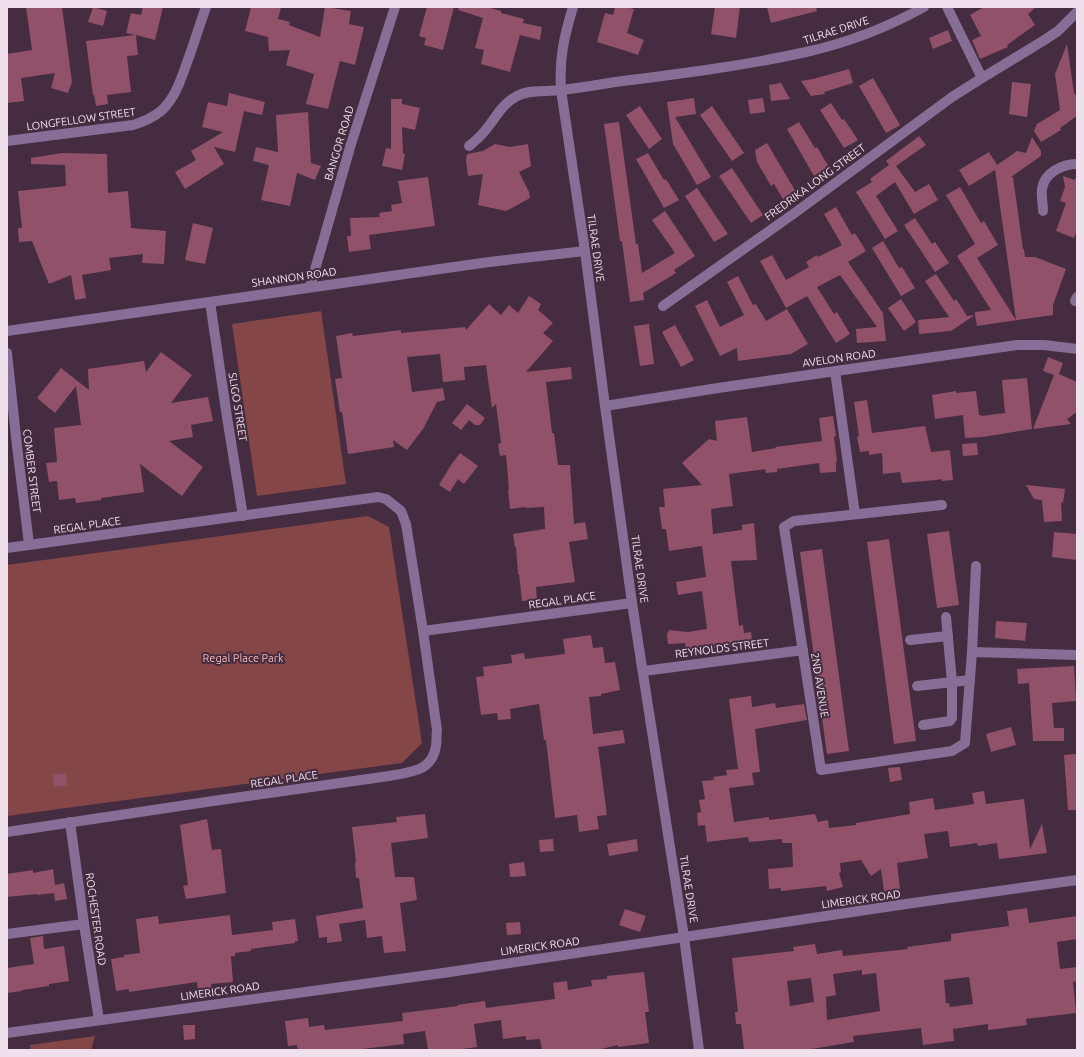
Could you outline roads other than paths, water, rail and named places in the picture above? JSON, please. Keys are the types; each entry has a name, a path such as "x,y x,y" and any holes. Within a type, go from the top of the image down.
{"street":[{"name":"LONGFELLOW STREET","path":"7,141 133,125 148,120 169,103 177,89 206,7"},
{"name":"BANGOR ROAD","path":"310,287 351,144 395,7"},
{"name":"TILRAE DRIVE","path":"573,7 561,51 561,90 585,251 632,603 644,670 684,937 699,1050"},
{"name":"TILRAE DRIVE","path":"561,90 767,60 807,52 843,42 880,28 924,7"},
{"path":"948,7 982,78"},
{"name":"FREDRIKA LONG STREET","path":"663,306 796,212 952,97 1058,31 1077,12"},
{"path":"469,146 483,133 509,100 528,92 561,90"},
{"path":"1043,211 1042,190 1047,178 1059,168 1069,164 1077,164"},
{"name":"SHANNON ROAD","path":"7,331 489,262 585,251"},
{"name":"SLIGO STREET","path":"210,302 243,516"},
{"name":"AVELON ROAD","path":"605,406 718,388 1017,345 1044,345 1077,348"},
{"name":"COMBER STREET","path":"7,353 12,447 29,544"},
{"path":"835,371 855,514"},
{"name":"REGAL PLACE","path":"7,548 378,497 386,499 401,511 406,524 437,730 434,754 430,762 424,768 389,776 7,832"},
{"name":"2ND AVENUE","path":"942,504 794,521 784,527 821,770 952,751 965,743 972,652 976,566"},
{"name":"REGAL PLACE","path":"423,631 632,603"},
{"path":"922,725 950,721 952,718 952,682 946,617"},
{"path":"910,640 948,636"},
{"name":"REYNOLDS STREET","path":"644,670 803,650"},
{"path":"972,652 1077,656"},
{"path":"917,686 970,680"},
{"name":"ROCHESTER ROAD","path":"70,822 99,1020"},
{"name":"LIMERICK ROAD","path":"7,1033 443,973 1077,880"},
{"path":"7,934 84,924"}],"park label":[{"name":"Regal Place Park","path":"243,658"}]}
